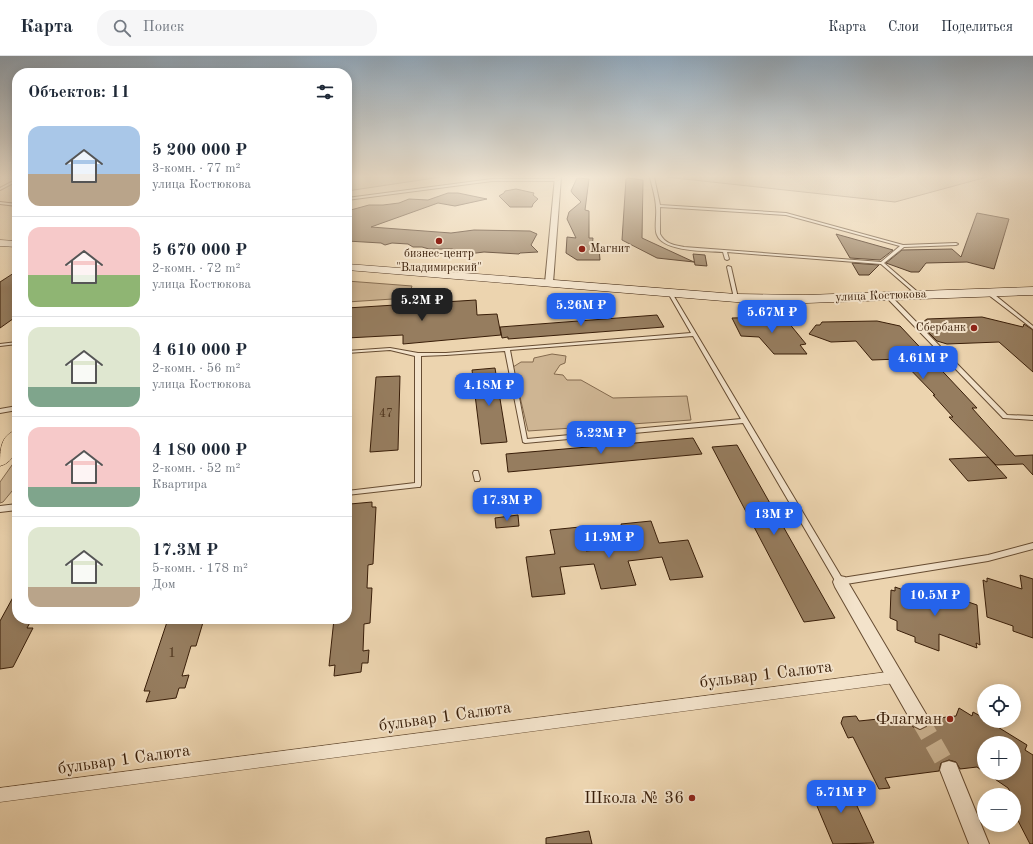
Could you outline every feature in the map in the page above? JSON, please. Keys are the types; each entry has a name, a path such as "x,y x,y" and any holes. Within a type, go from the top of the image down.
{"main road":[{"path":"0,243 12,244"},
{"name":"улица Костюкова","path":"352,267 736,298 806,299 1033,291"},
{"path":"0,459 12,443"}],"street":[{"path":"549,283 555,214"},
{"path":"840,582 920,720"},
{"name":"бульвар 1 Салюта","path":"0,795 895,677"},
{"path":"948,770 979,844"}],"lane":[{"path":"658,214 658,234 660,239 665,243 684,248 882,263 918,295"},
{"path":"782,214 903,246 956,244"},
{"path":"882,263 903,246"},
{"path":"726,251 727,260"},
{"path":"729,267 736,298"},
{"path":"988,292 1033,328"},
{"path":"670,293 840,582 988,558 1033,546"},
{"path":"888,296 1005,418 1033,418"},
{"path":"352,352 390,349 418,355 694,334"},
{"path":"0,345 12,344"},
{"path":"507,349 525,441 745,421"},
{"path":"352,492 418,485 418,355"},
{"path":"0,411 12,409"},
{"path":"0,509 12,508"}],"shaded area":[{"path":"352,281 412,286 408,298 352,302"},
{"path":"552,354 566,356 565,363 560,365 554,374 563,375 567,380 581,380 613,398 687,396 691,420 528,431 513,367 521,362 533,362 534,358"},
{"path":"12,465 12,491 3,502 0,503 0,482"}],"building":[{"name":"бизнес-центр \"Владимирский\"","path":"352,214 408,214 371,227 451,233 474,230 530,231 537,234 531,245 538,252 519,254 484,252 468,254 452,249 429,249 413,247 408,244 392,243 385,245 381,243 352,241"},
{"path":"568,214 589,214 589,238 593,238 592,248 599,248 600,260 577,260 566,253 567,237 576,238 567,219"},
{"path":"624,214 642,214 642,238 694,262 657,258 622,240"},
{"path":"977,214 1009,219 994,269 967,262 926,263 919,272 911,272 886,263 902,250 952,249 961,257"},
{"path":"836,234 893,250 880,260 850,258"},
{"path":"693,254 705,255 707,266 695,265"},
{"path":"852,263 879,265 869,275 859,275"},
{"path":"12,274 12,320 0,328 0,282"},
{"path":"476,300 477,315 497,314 501,335 403,344 403,335 352,338 352,308"},
{"path":"657,315 664,327 508,339 508,337 502,338 500,327"},
{"path":"776,317 780,322 788,322 806,344 800,345 807,354 774,354 759,337 741,336 732,318"},
{"path":"982,317 1023,327 1024,324 1033,330 1033,372 999,342 947,344 937,341 920,324 927,319"},
{"path":"877,321 900,326 977,408 972,408 1015,456 1033,455 1033,475 1023,464 996,465 949,417 953,417 933,395 935,395 900,359 872,360 856,341 831,342 809,334 816,325 820,325 822,322"},
{"path":"495,368 507,442 481,444 472,370"},
{"path":"400,376 398,450 370,452 376,377"},
{"path":"693,438 702,454 508,472 506,454"},
{"path":"737,445 835,618 804,622 712,447"},
{"path":"988,457 1007,478 968,481 949,459"},
{"path":"372,502 372,507 376,507 373,564 368,565 367,588 372,588 370,623 364,624 363,651 369,650 368,663 362,663 361,672 334,676 335,665 329,666 333,624 352,624 352,504"},
{"path":"518,515 519,526 496,528 495,518"},
{"path":"651,521 659,543 688,540 703,577 670,580 662,557 628,561 636,585 601,589 594,564 560,567 565,594 532,597 526,557 555,554 550,530 580,527 586,551 628,547 621,524"},
{"path":"1020,575 1033,579 1033,638 1013,631 1013,626 987,617 983,580 987,582 987,578 1022,589"},
{"path":"929,584 951,592 951,596 977,605 980,645 976,643 977,648 939,634 939,651 915,642 915,637 897,630 897,621 890,618 891,590 895,591 895,587 929,599"},
{"path":"12,599 12,624 29,624 27,628 33,628 13,667 0,669 0,621"},
{"path":"166,624 203,624 196,646 191,646 182,676 189,675 185,688 179,688 176,698 146,702 150,691 144,691"},
{"path":"959,708 972,716 973,712 977,714 977,728 999,728 1012,736 977,736 977,767 960,769 956,762 949,760 941,763 939,771 885,778 890,788 879,789 853,737 848,738 841,723 843,717 856,716 859,721 898,717 902,722 910,721 913,727 921,730 927,727 930,719 956,716"},
{"path":"1021,741 1027,745 1025,750 1033,755 1033,844 1030,844 1021,827 1021,788 1008,788 996,780 1021,780"},
{"path":"846,782 874,843 833,844 809,787"},
{"path":"589,831 592,844 546,844 546,838"}],"tunnel":[{"path":"920,720 949,770"}],"place":[{"name":"бизнес-центр \"Владимирский\"","path":"439,241"},
{"name":"Магнит","path":"582,249"},
{"name":"Сбербанк","path":"974,328"},
{"name":"Флагман","path":"950,719"},
{"name":"Школа № 36","path":"692,798"}]}
